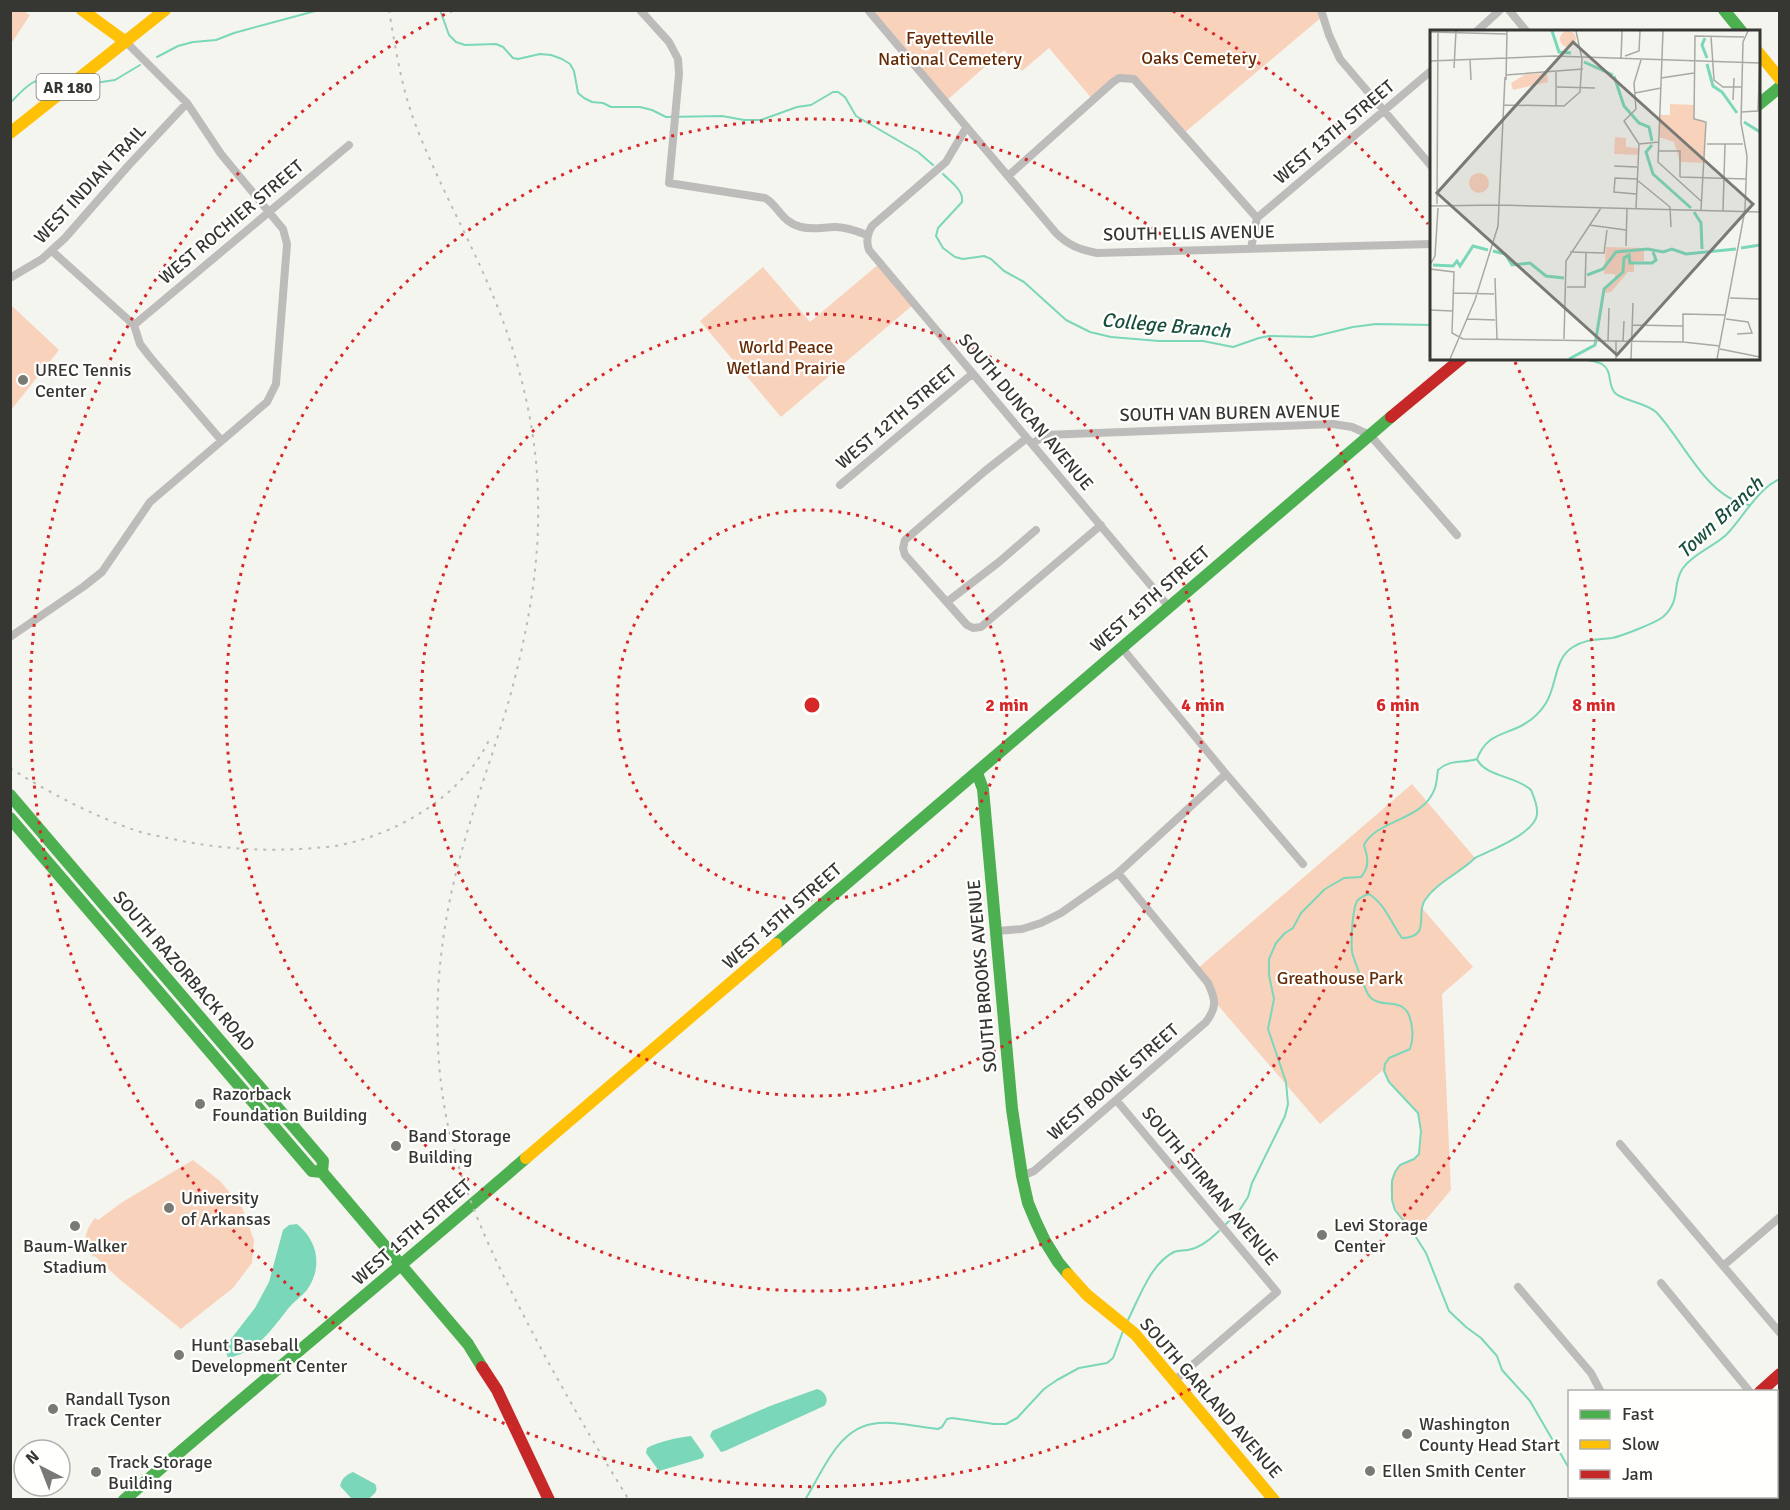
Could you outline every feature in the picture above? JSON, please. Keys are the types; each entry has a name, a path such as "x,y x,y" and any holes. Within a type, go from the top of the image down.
{"main road":[{"path":"82,10 126,42"},
{"name":"AR 180","path":"10,133 165,10"},
{"path":"1724,10 1740,30"},
{"path":"1760,55 1779,79"},
{"path":"1760,103 1779,87"},
{"name":"WEST 15TH STREET","path":"124,1500 1460,360"},
{"name":"SOUTH BROOKS AVENUE","path":"977,774 983,789 1012,1109 1022,1176"},
{"name":"SOUTH RAZORBACK ROAD","path":"10,795 323,1161 322,1172"},
{"name":"SOUTH RAZORBACK ROAD","path":"10,818 312,1171 322,1172 468,1344 497,1390 549,1500"},
{"name":"SOUTH GARLAND AVENUE","path":"1022,1176 1028,1203 1045,1241 1058,1262 1087,1295 1135,1334 1274,1500"},
{"path":"1762,1390 1779,1374"}],"street":[{"path":"640,10 669,42 678,59 677,102 669,183 765,198 787,221 802,227 816,229 836,227 851,229 867,235 872,226 946,162 966,128"},
{"name":"SOUTH ELLIS AVENUE","path":"868,10 1064,241 1074,247 1097,252 1430,243"},
{"path":"1321,10 1340,59 1430,166"},
{"path":"1478,30 1500,10"},
{"path":"1509,10 1525,30"},
{"path":"10,637 102,572 150,502 267,402 276,384 287,244 283,229 221,154 188,103 126,42"},
{"name":"WEST 13TH STREET","path":"1257,218 1430,71"},
{"path":"1008,176 1113,82 1119,78 1134,79 1257,218 1251,248"},
{"name":"WEST INDIAN TRAIL","path":"10,278 32,266 66,238 128,166 188,103"},
{"name":"WEST ROCHIER STREET","path":"134,325 349,145"},
{"name":"SOUTH DUNCAN AVENUE","path":"867,235 869,250 1169,607"},
{"path":"52,251 134,325 140,344 221,440"},
{"name":"WEST 12TH STREET","path":"840,484 972,374"},
{"name":"SOUTH VAN BUREN AVENUE","path":"947,602 905,555 904,540 985,471 1030,441 1045,435 1333,424 1352,427 1370,435"},
{"path":"1370,435 1456,535"},
{"path":"1036,530 947,602 967,625 974,628 981,627 1101,525"},
{"path":"1122,648 1303,864"},
{"path":"997,931 1022,929 1041,923 1060,913 1118,873 1226,774"},
{"name":"WEST BOONE STREET","path":"1022,1176 1034,1171 1117,1101 1206,1022 1213,1012 1215,1003 1208,983 1118,873"},
{"name":"SOUTH STIRMAN AVENUE","path":"1117,1101 1277,1292 1175,1380"},
{"path":"1620,1144 1779,1334"},
{"path":"1723,1266 1779,1217"},
{"path":"1661,1283 1748,1390"},
{"path":"1518,1287 1591,1373 1600,1390"}],"green space":[{"path":"11,10 23,11 30,15 11,44"},
{"path":"1321,10 1323,16 1183,134 1127,77 1093,100 1049,48 1022,71 1004,50 945,102 868,11"},
{"name":"World Peace Wetland Prairie","path":"880,263 914,304 781,417 700,321 763,267 810,322"},
{"name":"UREC Tennis Center","path":"11,305 59,350 10,410"},
{"name":"Greathouse Park","path":"1412,784 1475,858 1432,892 1421,907 1473,967 1442,994 1451,1190 1414,1234 1397,1211 1391,1193 1391,1184 1398,1167 1418,1155 1421,1139 1419,1116 1394,1087 1383,1070 1320,1124 1216,1003 1197,969"},
{"path":"193,1160 220,1181 242,1207 254,1240 252,1263 233,1288 181,1329 118,1278 95,1256 93,1257 87,1247 86,1237 88,1228 95,1218 98,1220 124,1201"}],"shaded area":[{"path":"297,1224 314,1246 316,1263 312,1281 307,1290 289,1307 262,1340 247,1351 228,1358 225,1349 227,1344 255,1308 269,1282 283,1230 289,1225"},
{"path":"817,1389 826,1396 827,1401 824,1406 725,1451 721,1452 710,1436 712,1431"},
{"path":"691,1436 703,1453 703,1458 659,1471 646,1453 647,1448 657,1443"},
{"path":"353,1472 375,1484 376,1491 368,1499 352,1499 340,1486 345,1477"}],"waterway":[{"name":"College Branch","path":"157,57 178,46 216,40 319,10"},
{"name":"College Branch","path":"440,10 449,35 456,42 465,45 496,44 503,47 513,58 518,59 540,54 562,59 570,64 574,71 578,93 592,102 603,103 611,107 640,107 666,117 722,116 761,120 797,107 811,105 833,92 838,92 845,97 856,116 918,152 933,165"},
{"name":"College Branch","path":"95,83 115,80 140,65"},
{"name":"College Branch","path":"10,103 34,82 54,77"},
{"name":"College Branch","path":"943,174 956,187 962,198 962,202 938,228 936,236 943,248 955,257 963,259 984,256 991,259 1004,271 1024,282 1066,320 1090,332 1111,337 1159,341 1203,341 1233,347 1269,336 1312,337 1376,324 1430,325"},
{"name":"College Branch","path":"1587,360 1600,363 1608,370 1615,393 1656,412 1697,467 1720,492 1749,505"},
{"name":"Town Branch","path":"1226,1224 1239,1211 1248,1197 1252,1183 1285,1116 1288,1104 1286,1082 1268,1029 1274,999 1269,975 1269,959 1276,943 1293,928 1301,913 1325,889 1344,878 1361,877 1367,862 1364,845 1370,836 1421,807 1435,788 1438,770 1453,763 1477,759 1489,741 1523,725 1537,714 1550,696 1559,665 1567,652 1582,642 1617,637 1663,617 1675,599 1677,580 1687,563 1726,535 1757,496 1780,479"},
{"path":"1477,759 1487,769 1525,785 1531,790 1537,808 1535,821 1521,834 1475,858 1436,888 1422,906 1420,929 1411,937 1402,938 1384,908 1375,898 1369,894 1357,901 1353,919 1352,952 1369,996 1375,1001 1404,1008 1412,1026 1410,1049 1389,1058 1384,1071 1389,1082 1418,1113 1421,1131 1419,1154 1414,1159 1400,1165 1392,1181 1392,1200 1395,1210 1426,1253 1449,1311 1481,1338 1497,1356 1502,1370 1530,1401 1568,1467"},
{"name":"Town Branch","path":"1128,1320 1146,1282 1166,1257 1174,1252 1201,1245 1219,1231"},
{"name":"Town Branch","path":"805,1500 832,1454 849,1435 860,1428 872,1424 888,1423 938,1429 947,1419 952,1418 1006,1424 1017,1418 1044,1389 1057,1380 1079,1368 1107,1363 1113,1358 1123,1331"}],"railway":[{"path":"389,10 396,51 413,118 484,275 512,346 530,421 537,472 537,547 528,621 511,693 469,824 455,877 442,944 437,1013 441,1082 446,1116 469,1196 502,1273 563,1389 629,1500"},
{"path":"10,768 72,803 141,832 223,847 277,850 314,848 337,846 367,838 411,819 431,806 466,775 491,736"}],"traffic: fast":[{"path":"1724,10 1740,30"},
{"path":"1760,103 1780,87"},
{"path":"776,944 1391,417"},
{"path":"977,773 983,789 1012,1109 1022,1176 1028,1203 1036,1222 1045,1241 1068,1274"},
{"path":"10,795 323,1161 322,1172"},
{"path":"10,818 312,1171 322,1172 468,1344 482,1367"},
{"path":"124,1500 526,1158"}],"traffic: slow":[{"path":"82,10 126,42"},
{"path":"10,133 165,10"},
{"path":"1760,54 1780,79"},
{"path":"526,1158 776,944"},
{"path":"1068,1274 1087,1295 1135,1334 1274,1500"}],"traffic: jam":[{"path":"1391,417 1460,360"},
{"path":"482,1367 497,1390 549,1500"},
{"path":"1762,1390 1780,1374"}],"place":[{"name":"UREC Tennis Center","path":"23,380"},
{"name":"Razorback Foundation Building","path":"200,1104"},
{"name":"Band Storage Building","path":"396,1146"},
{"name":"University of Arkansas","path":"169,1208"},
{"name":"Baum-Walker Stadium","path":"75,1226"},
{"name":"Levi Storage Center","path":"1322,1235"},
{"name":"Hunt Baseball Development Center","path":"179,1355"},
{"name":"Randall Tyson Track Center","path":"53,1409"},
{"name":"Washington County Head Start","path":"1407,1434"},
{"name":"Ellen Smith Center","path":"1370,1471"},
{"name":"Track Storage Building","path":"96,1472"}],"park label":[{"name":"Fayetteville National Cemetery","path":"950,48"},
{"name":"Oaks Cemetery","path":"1199,58"}]}
